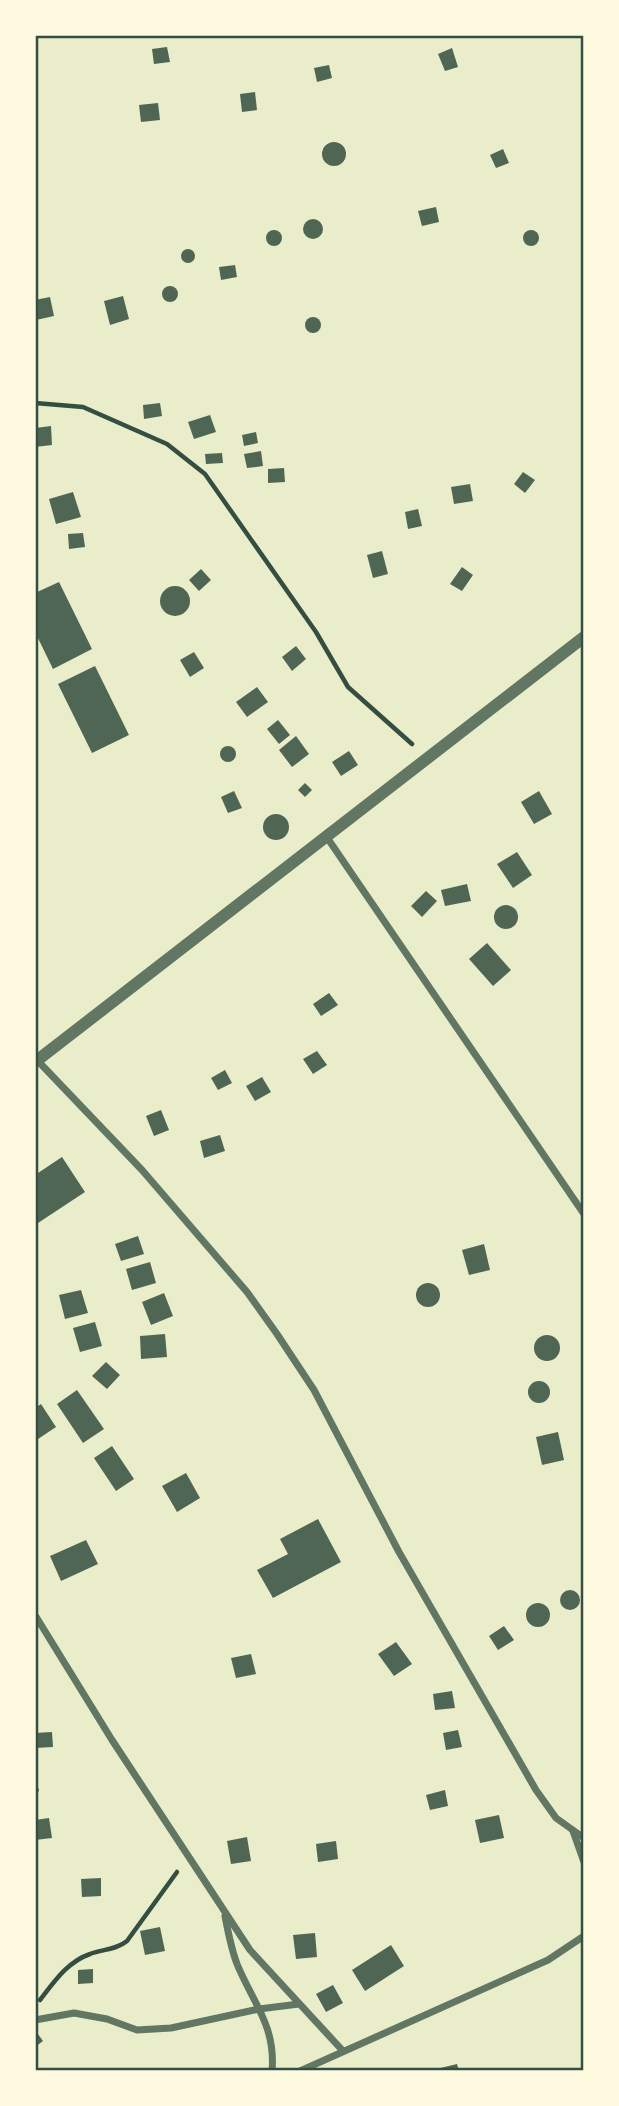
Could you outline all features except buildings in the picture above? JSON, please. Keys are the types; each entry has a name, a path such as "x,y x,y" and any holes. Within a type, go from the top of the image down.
{"street":[{"path":"584,637 36,1061 142,1170 247,1292 277,1334 314,1390 399,1552 536,1790 556,1818 584,1838"},
{"path":"326,836 584,1214"},
{"path":"35,1615 112,1740 250,1950 343,2051"},
{"path":"573,1831 584,1862"},
{"path":"225,1912 229,1940 237,1964 271,2037 274,2052 272,2071"},
{"path":"300,2071 548,1960 584,1936"},
{"path":"35,2020 74,2013 137,2030 171,2028 259,2009 299,2004"}],"path":[{"path":"35,403 83,407 167,444 205,474 308,621 348,687 427,758"},
{"path":"35,2007 58,1977 74,1962 94,1952 121,1946 127,1941 189,1856"}]}
